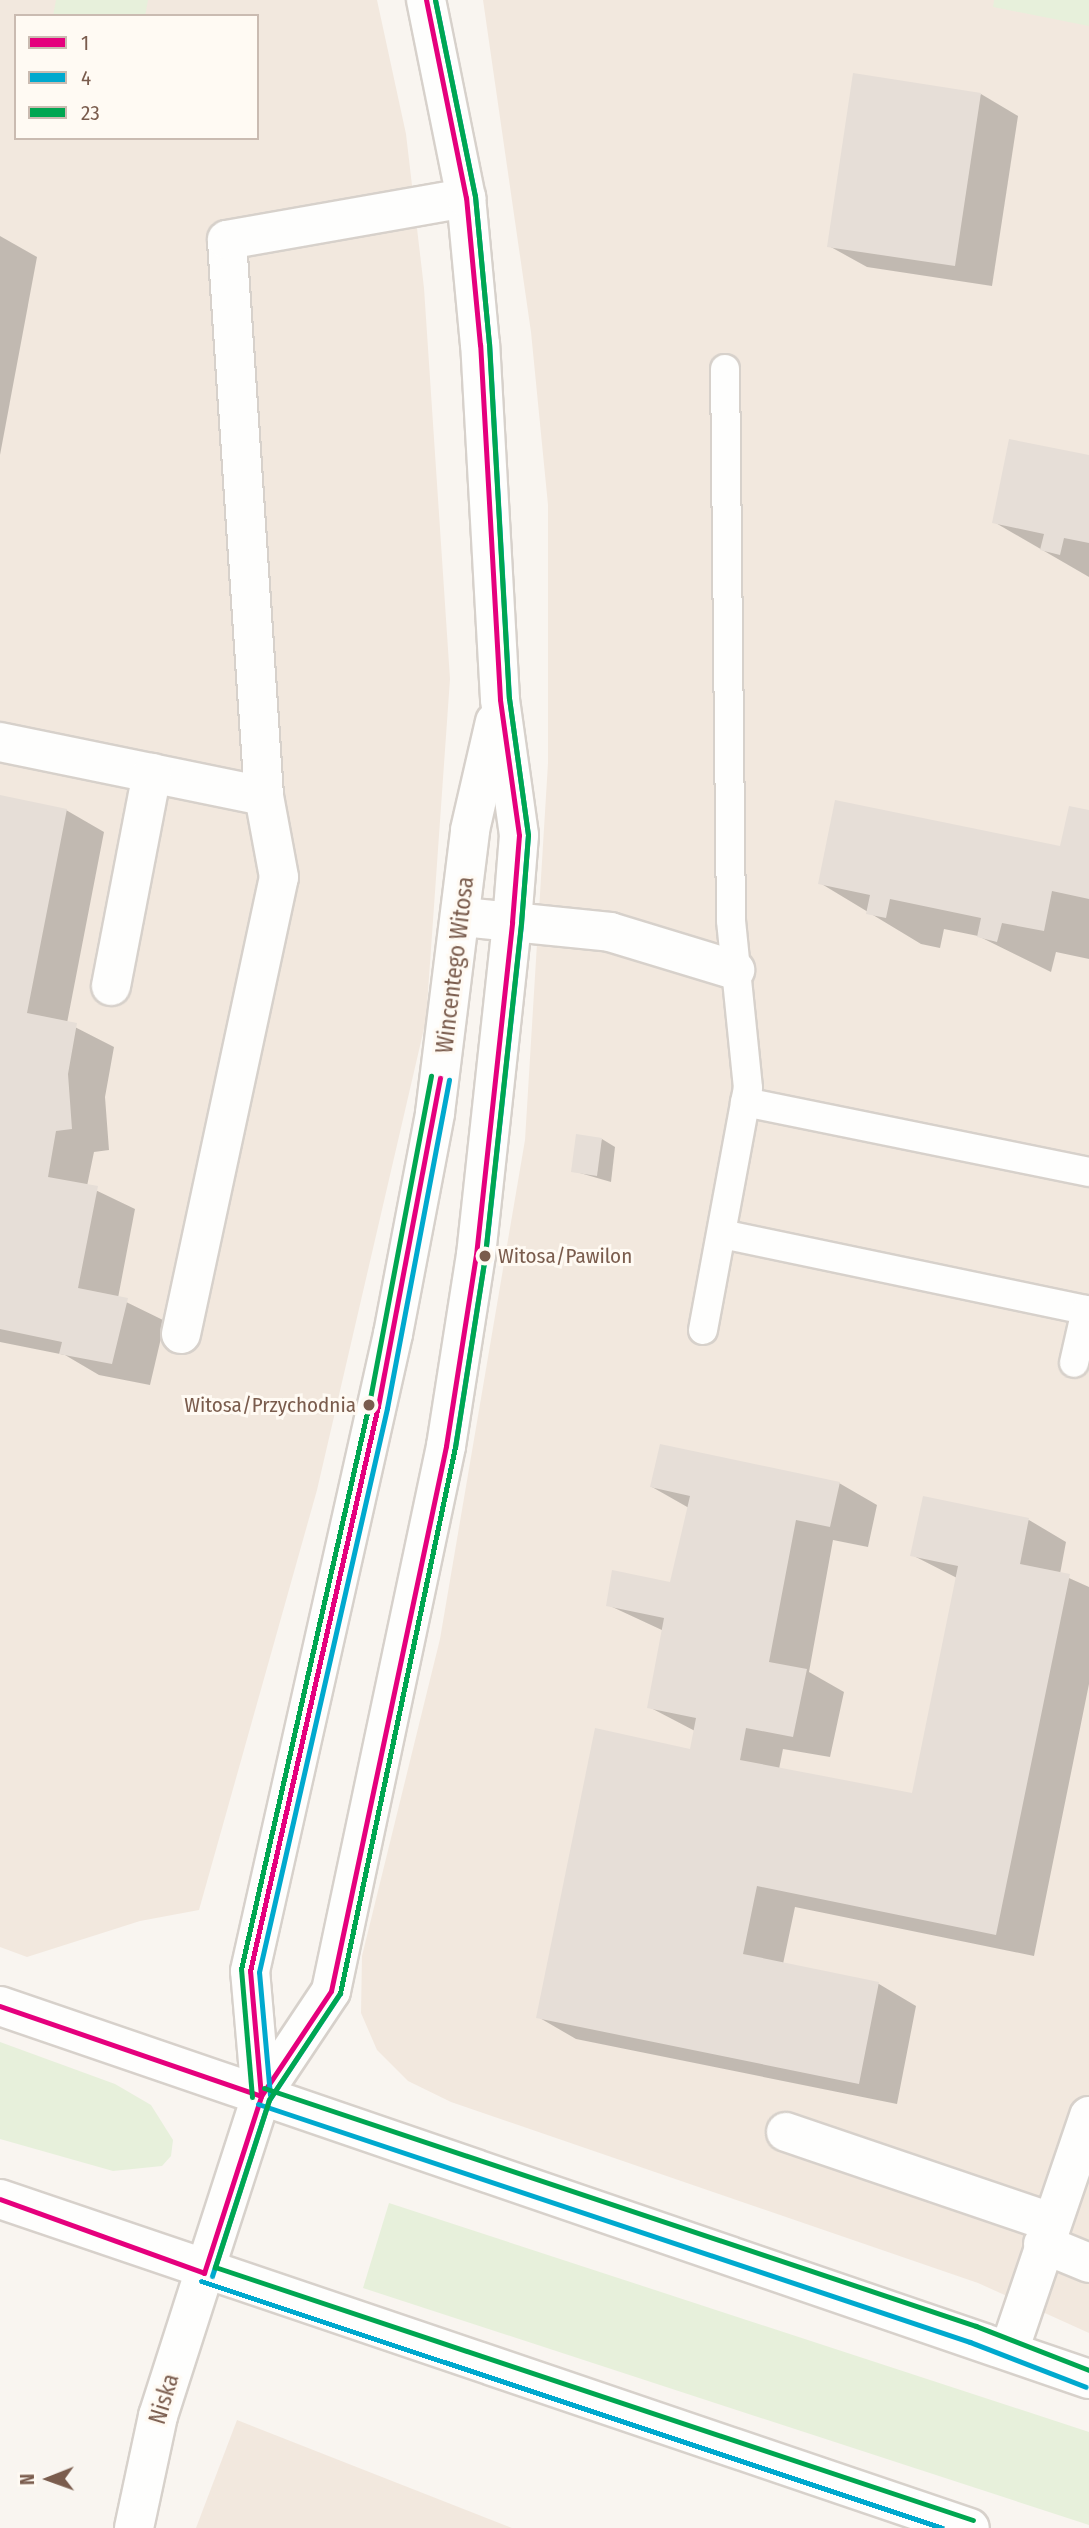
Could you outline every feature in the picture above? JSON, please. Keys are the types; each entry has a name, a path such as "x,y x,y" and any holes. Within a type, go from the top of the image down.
{"street":[{"name":"Wincentego Witosa","path":"204,2273 261,2096 334,1977 446,1446 476,1255 512,922 519,835 500,699 466,198 426,0"},
{"path":"181,1334 279,877 264,796 227,240 466,198"},
{"name":"Wincentego Witosa","path":"261,2096 250,1971 393,1334 463,917 470,830 500,699"},
{"path":"0,742 264,796"},
{"path":"111,986 152,773"},
{"path":"463,917 610,932 735,971"},
{"path":"0,2006 1010,2348 1089,2379"},
{"path":"1010,2348 1046,2233 1089,2116"},
{"path":"786,2132 1046,2233 1089,2263"},
{"path":"0,2199 204,2273 970,2528"},
{"name":"Niska","path":"134,2528 158,2416 204,2273"}],"lane":[{"path":"703,1330 745,1102 735,971 725,369"},
{"path":"745,1102 1089,1172"},
{"path":"722,1234 1086,1310 1074,1363"}],"shaded area":[{"path":"0,0 377,0 406,134 424,288 450,679 426,1020 317,1490 199,1910 140,1921 27,1957 0,1947"},
{"path":"483,0 1089,0 1089,2333 978,2283 451,2102 408,2081 377,2050 361,2013 362,1956 440,1639 525,1140 548,763 548,505 531,332"},
{"path":"237,2420 512,2528 196,2528"}],"green space":[{"path":"56,0 148,0 145,14 53,14"},
{"path":"994,0 1089,0 1089,26 993,7"},
{"path":"0,2042 115,2084 151,2105 173,2140 171,2156 162,2166 113,2171 0,2139"},
{"path":"389,2203 1089,2432 1089,2525 363,2288"}],"building":[{"path":"853,73 981,93 955,266 827,247"},
{"path":"1009,439 1089,455 1089,543 1064,538 1060,555 1040,550 1044,534 992,523"},
{"path":"0,795 67,809 27,1013 77,1023 68,1074 72,1129 56,1131 48,1177 98,1186 78,1288 128,1298 112,1364 59,1354 62,1342 0,1329"},
{"path":"835,800 1060,846 1069,806 1089,810 1089,899 1052,891 1044,931 1002,923 997,942 977,937 981,918 890,899 886,918 866,914 870,895 818,884"},
{"path":"576,1134 602,1138 597,1176 571,1172"},
{"path":"660,1444 840,1482 830,1527 796,1520 769,1662 807,1669 793,1737 746,1728 740,1760 912,1793 958,1566 910,1556 923,1496 1029,1518 1020,1564 1070,1574 996,1935 757,1886 743,1954 879,1982 859,2084 536,2018 595,1728 690,1749 696,1718 647,1708 664,1618 606,1606 612,1570 670,1582 690,1496 650,1487"}],"transit line":[{"name":"1","path":"204,2273 261,2096 331,1991 446,1446 476,1255 512,922 519,835 500,699 480,345 466,198 426,0"},
{"name":"4","path":"212,2276 269,2100 340,1993 455,1447 485,1256 521,923 528,835 509,698 489,344 475,196 435,0"},
{"name":"23","path":"435,0 475,196 489,344 509,698 528,835 521,923 485,1256 455,1447 340,1993 269,2100 215,2267 973,2520"},
{"name":"23","path":"252,2097 241,1969 369,1404 431,1076"},
{"name":"1","path":"261,2096 250,1971 378,1406 440,1078"},
{"name":"4","path":"270,2095 259,1972 387,1408 449,1080"},
{"name":"1","path":"0,2006 261,2096"},
{"name":"23","path":"264,2088 976,2326 1089,2370"},
{"name":"4","path":"258,2104 970,2342 1086,2387"},
{"name":"1","path":"0,2199 204,2273"},
{"name":"4","path":"201,2281 942,2528"}],"place":[{"name":"Witosa/Pawilon","path":"485,1256"},
{"name":"Witosa/Przychodnia","path":"369,1405"}]}
